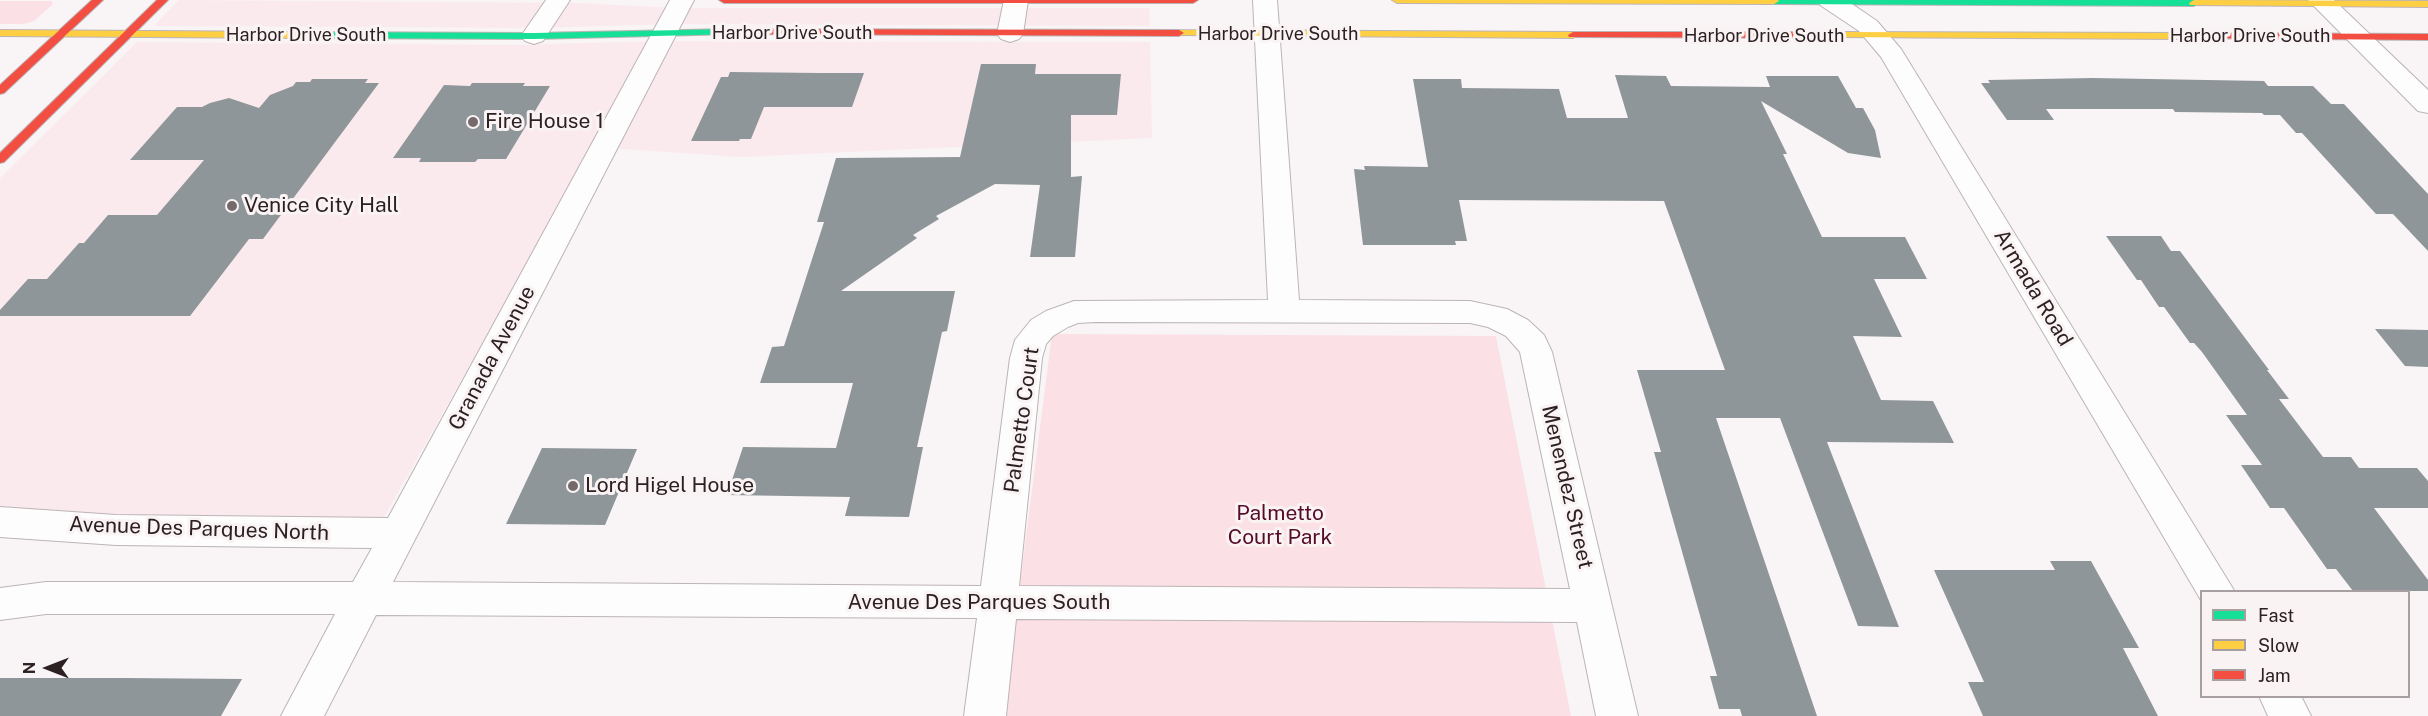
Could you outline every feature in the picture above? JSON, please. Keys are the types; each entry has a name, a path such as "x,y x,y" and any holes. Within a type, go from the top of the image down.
{"street":[{"path":"0,91 98,0"},
{"path":"0,159 163,0"},
{"path":"534,36 558,0"},
{"name":"Granada Avenue","path":"302,716 682,0"},
{"name":"Harbor Drive South","path":"724,0 1193,0"},
{"path":"1010,34 1016,0"},
{"path":"1265,0 1284,311"},
{"name":"Harbor Drive South","path":"1397,0 2428,4"},
{"name":"Armada Road","path":"1830,1 1858,17 1879,36 2215,590"},
{"path":"2322,2 2428,105"},
{"name":"Harbor Drive South","path":"0,33 534,36 665,32 2428,37"},
{"name":"Palmetto Court","path":"984,716 1026,358 1031,340 1042,328 1074,312 1456,312"},
{"name":"Menendez Street","path":"1456,312 1496,317 1517,328 1532,343 1617,716"},
{"name":"Avenue Des Parques North","path":"0,522 116,530 399,533"},
{"path":"0,604 46,598 364,599"},
{"name":"Avenue Des Parques South","path":"364,599 1593,606"},
{"path":"2280,698 2290,716"}],"shaded area":[{"path":"179,0 577,3 678,8 1149,8 1150,26 669,24 540,28 154,26"},
{"path":"661,41 1150,42 1152,138 741,157 593,147 374,535 0,536 0,178 137,42 513,45"}],"green space":[{"path":"0,1 51,1 53,4 34,21 24,24 0,24"},
{"name":"Palmetto Court Park","path":"1052,334 1496,336 1571,716 1003,716"}],"building":[{"path":"981,64 1036,64 1035,74 1121,74 1117,115 1071,115 1071,177 1082,176 1075,257 1030,257 1040,185 995,184 936,216 939,219 913,235 917,238 841,291 955,291 947,331 942,332 917,447 923,447 909,517 845,516 850,497 727,495 743,447 836,448 853,383 760,383 772,347 784,346 824,222 817,222 836,158 960,157"},
{"path":"730,72 864,73 852,107 764,107 751,139 691,141 721,77 728,77"},
{"path":"1615,75 1666,76 1671,86 1770,87 1766,76 1838,76 1856,108 1863,108 1875,130 1881,158 1848,153 1761,101 1787,154 1783,154 1822,237 1905,237 1927,279 1874,279 1902,337 1853,336 1881,400 1933,401 1954,443 1827,442 1899,627 1858,626 1780,418 1716,418 1817,716 1742,716 1740,709 1719,709 1710,676 1717,676 1654,452 1661,452 1637,370 1725,370 1664,201 1459,200 1467,241 1455,241 1456,245 1363,245 1354,169 1365,170 1364,166 1428,167 1413,79 1461,79 1462,88 1559,89 1567,118 1628,118"},
{"path":"2093,78 2264,81 2268,86 2313,86 2331,104 2344,104 2428,194 2428,251 2393,214 2376,214 2302,133 2296,133 2280,115 2175,112 2173,109 2046,109 2054,120 2007,120 1981,83 1990,83 1988,80"},
{"name":"Venice City Hall","path":"312,79 368,79 365,83 379,83 263,239 249,239 190,316 0,316 0,310 28,279 47,279 79,243 84,243 108,215 157,215 204,160 130,160 177,107 202,107 229,98 259,108 270,95 293,86 296,82 310,82"},
{"name":"Fire House 1","path":"472,83 525,83 523,86 550,86 506,159 478,159 475,162 419,162 421,158 393,158 444,85 470,86"},
{"path":"2106,236 2161,236 2171,251 2180,251 2269,370 2267,370 2289,399 2279,399 2323,457 2351,457 2359,468 2417,468 2428,481 2428,508 2374,508 2428,580 2428,591 2352,590 2336,569 2327,569 2284,508 2270,508 2241,465 2262,465 2226,415 2247,415 2202,352 2194,343 2190,343 2164,307 2159,307 2141,280 2137,280"},
{"path":"2375,329 2428,330 2428,367 2405,366"},
{"path":"542,448 637,449 605,525 506,524"},
{"path":"2050,561 2091,561 2139,648 2123,648 2158,716 1983,716 1968,682 1984,682 1934,570 2055,570"},
{"path":"0,678 242,679 221,716 0,716"}],"traffic: fast":[{"path":"1774,1 2194,3"},
{"path":"295,35 534,36 732,32"}],"traffic: slow":[{"path":"1397,0 1774,1"},
{"path":"2194,3 2428,4"},
{"path":"0,33 295,35"},
{"path":"1179,33 1573,35"},
{"path":"1837,35 2185,36"}],"traffic: jam":[{"path":"0,91 98,0"},
{"path":"0,159 163,0"},
{"path":"724,0 1193,0"},
{"path":"732,32 1179,33"},
{"path":"1573,35 1837,35"},
{"path":"2185,36 2428,37"}],"place":[{"name":"Fire House 1","path":"473,122"},
{"name":"Venice City Hall","path":"232,206"},
{"name":"Lord Higel House","path":"573,486"}]}
